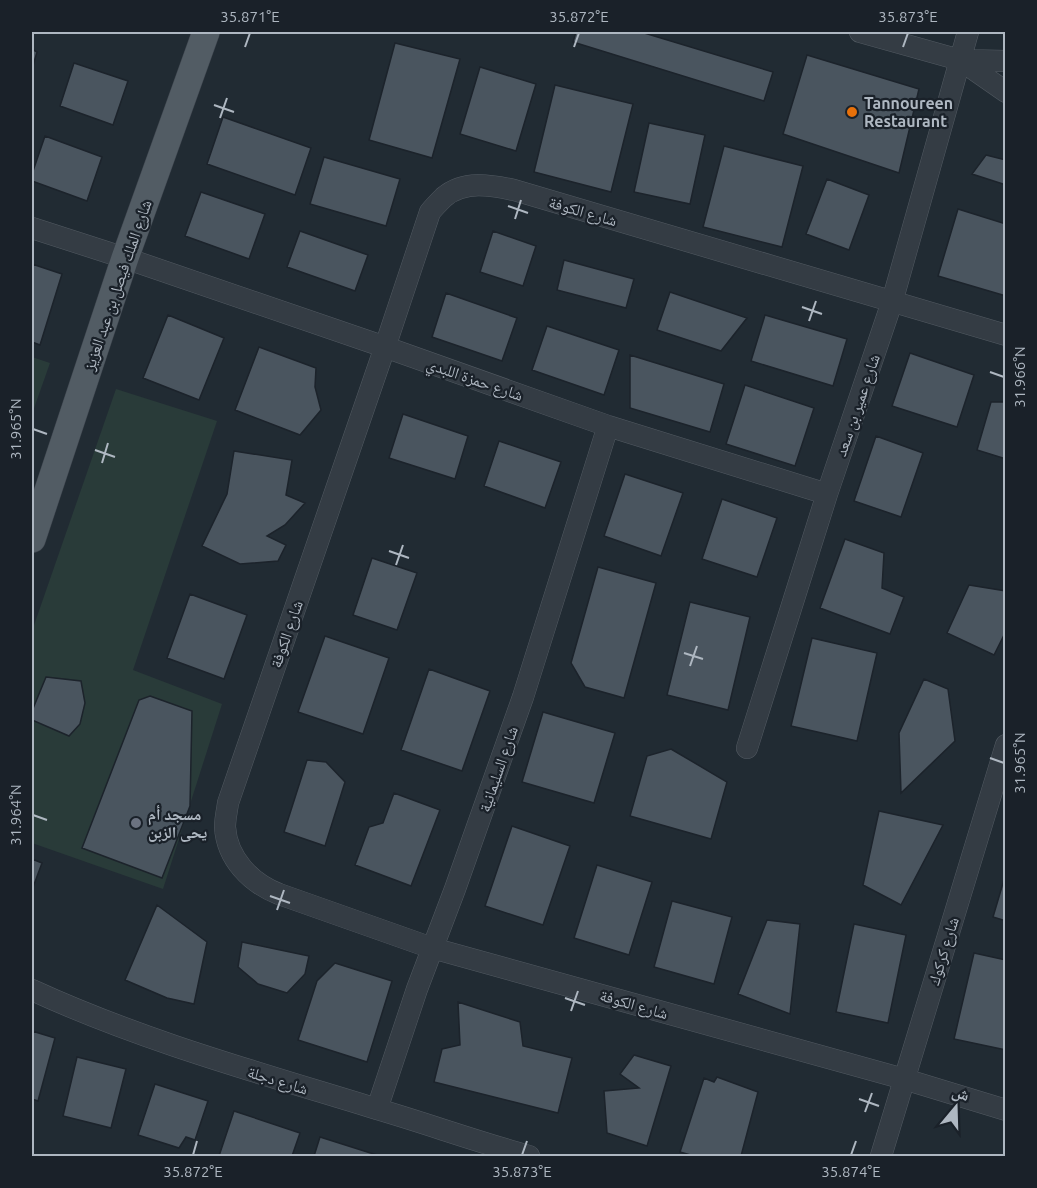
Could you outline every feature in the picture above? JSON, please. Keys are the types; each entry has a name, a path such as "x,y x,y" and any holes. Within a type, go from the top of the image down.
{"main road":[{"name":"شارع الملك فيصل بن عبد العزيز","path":"32,539 125,258 206,32"}],"street":[{"path":"860,32 960,60 1005,61"},
{"name":"شارع عمير بن سعد","path":"747,748 827,494 892,302 968,32"},
{"path":"960,60 1005,92"},
{"name":"شارع الكوفة","path":"1005,335 514,190 489,185 462,187 445,196 430,212 228,803 225,827 239,864 251,878 265,888 432,948 903,1079 1005,1110"},
{"name":"شارع حمزة اللبدي","path":"32,228 385,347 608,426 827,494"},
{"name":"شارع السليمانية","path":"377,1109 432,948 523,697 608,426"},
{"name":"شارع كركوك","path":"880,1156 1005,745"},
{"name":"شارع دجلة","path":"32,990 116,1026 177,1047 286,1083 377,1109 505,1153 530,1156"}],"shaded area":[{"path":"32,357 50,363 32,414"},
{"path":"116,389 217,421 133,670 222,704 163,889 32,843 32,631"}],"building":[{"path":"576,32 641,32 773,72 764,101 573,42"},
{"path":"395,43 460,59 432,158 369,140"},
{"path":"32,49 37,52 32,69"},
{"name":"Tannoureen Restaurant","path":"807,55 919,89 899,173 783,134"},
{"path":"74,63 128,81 113,125 60,106"},
{"path":"480,67 536,84 516,151 460,134"},
{"path":"555,85 633,104 611,192 534,172"},
{"path":"223,117 311,148 295,195 207,164"},
{"path":"649,123 705,135 690,204 634,192"},
{"path":"45,136 102,157 87,201 32,181 32,174"},
{"path":"724,146 803,166 782,247 703,227"},
{"path":"986,155 1006,160 1006,185 972,174"},
{"path":"324,157 400,179 386,226 310,204"},
{"path":"827,179 869,195 849,250 806,234"},
{"path":"201,192 265,214 249,259 185,236"},
{"path":"958,209 1006,224 1006,296 938,276"},
{"path":"300,231 368,255 355,291 287,267"},
{"path":"493,231 536,246 523,286 480,272"},
{"path":"564,260 634,279 626,308 557,290"},
{"path":"32,264 62,274 40,345 32,342"},
{"path":"670,292 747,318 721,351 657,330"},
{"path":"446,293 517,318 502,361 432,337"},
{"path":"168,315 224,338 199,400 143,378"},
{"path":"765,315 847,339 833,386 751,361"},
{"path":"547,326 619,350 604,395 532,370"},
{"path":"259,347 316,368 315,387 321,410 300,435 235,410"},
{"path":"910,353 974,375 957,427 892,406"},
{"path":"630,355 724,384 710,432 630,408"},
{"path":"745,385 814,408 795,466 726,444"},
{"path":"991,402 1006,402 1006,459 977,450"},
{"path":"403,414 468,436 455,479 389,458"},
{"path":"876,436 923,453 901,517 854,501"},
{"path":"499,441 561,462 545,508 484,486"},
{"path":"234,451 292,460 286,495 305,503 285,525 267,536 286,545 278,561 240,564 202,546 227,494"},
{"path":"625,474 683,493 661,556 604,536"},
{"path":"722,499 777,518 757,577 702,559"},
{"path":"845,539 884,553 882,588 904,597 890,634 820,608"},
{"path":"372,558 417,573 397,630 353,615"},
{"path":"598,567 656,583 624,698 585,687 571,663"},
{"path":"969,585 1006,591 1006,631 994,655 947,633"},
{"path":"190,594 247,615 224,679 167,658"},
{"path":"690,602 750,617 728,710 667,695"},
{"path":"325,636 389,658 363,734 298,712"},
{"path":"812,638 877,653 857,741 791,726"},
{"path":"429,669 490,691 462,771 401,750"},
{"path":"46,677 81,681 85,703 80,724 69,736 32,720 32,711"},
{"path":"924,679 948,689 955,741 901,793 899,733"},
{"path":"150,696 192,711 190,806 162,878 82,848 139,700"},
{"path":"543,712 615,733 594,803 522,782"},
{"path":"671,749 727,782 711,839 630,816 647,756"},
{"path":"307,760 326,762 345,782 325,846 284,832"},
{"path":"394,793 440,810 411,886 355,865 369,827 383,823"},
{"path":"879,811 943,825 901,905 863,885"},
{"path":"512,826 570,846 543,925 485,906"},
{"path":"32,859 42,863 32,890"},
{"path":"597,865 652,882 629,955 574,938"},
{"path":"1006,873 1006,921 993,917"},
{"path":"672,901 732,917 714,984 654,967"},
{"path":"157,905 207,942 194,1004 167,998 125,980"},
{"path":"767,920 800,924 790,1014 738,994"},
{"path":"854,924 906,935 888,1023 836,1012"},
{"path":"242,942 309,956 305,974 287,993 258,984 238,967"},
{"path":"974,953 1006,960 1006,1050 954,1039"},
{"path":"335,963 392,981 367,1062 298,1040 317,981"},
{"path":"458,1002 520,1022 523,1046 572,1058 558,1113 434,1082 442,1049 460,1045"},
{"path":"32,1031 55,1038 38,1101 32,1099"},
{"path":"634,1055 671,1066 647,1146 607,1133 604,1091 639,1088 620,1074"},
{"path":"77,1057 126,1069 111,1128 63,1116"},
{"path":"717,1077 758,1092 741,1156 694,1156 680,1152 704,1078 714,1082"},
{"path":"155,1084 208,1101 195,1140 186,1137 179,1148 138,1135"},
{"path":"234,1111 300,1133 292,1156 219,1156"},
{"path":"320,1137 380,1156 314,1156"}],"place":[{"name":"Tannoureen Restaurant","path":"852,112"},
{"name":"مسجد أم يحى الزبن","path":"136,823"}]}
